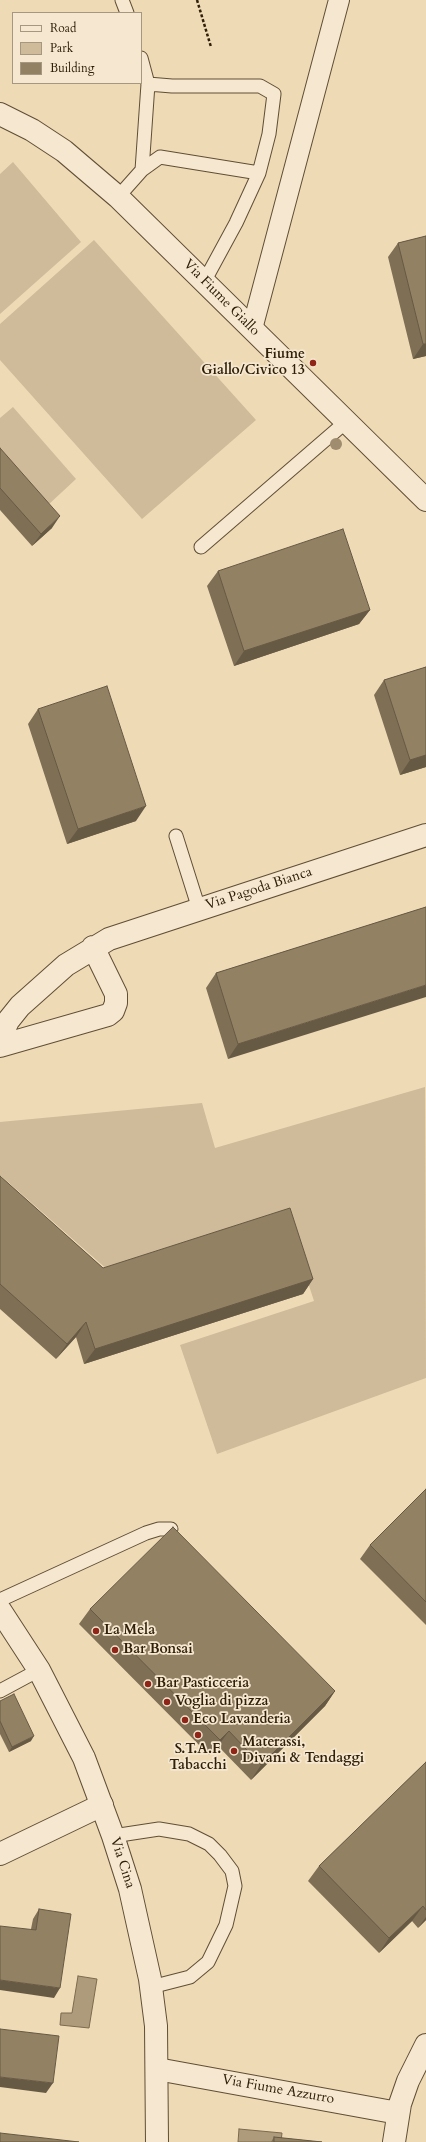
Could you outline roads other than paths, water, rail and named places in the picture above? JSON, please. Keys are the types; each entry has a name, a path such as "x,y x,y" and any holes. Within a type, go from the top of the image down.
{"street":[{"path":"252,329 339,0"},
{"name":"Via Fiume Giallo","path":"0,114 32,130 64,151 118,197 426,500"},
{"name":"Via Pagoda Bianca","path":"0,1038 8,1021 20,1006 66,965 93,947 125,932 426,835"},
{"path":"0,1046 108,1015 113,1010 116,1003 116,994 93,947"},
{"name":"Via Cina","path":"0,1610 39,1670 84,1758 113,1836 132,1896 151,1987 157,2069 157,2142"},
{"path":"0,1854 102,1805"},
{"path":"394,2142 398,2113 408,2081 426,2045"},
{"name":"Via Fiume Azzurro","path":"157,2069 398,2113"}],"lane":[{"path":"122,0 127,12"},
{"path":"142,62 148,84 142,170"},
{"path":"148,84 172,86 260,86 274,94 269,134 259,173 236,222 204,282"},
{"path":"118,197 142,170 160,157 259,173"},
{"path":"200,547 347,421"},
{"path":"176,836 199,908"},
{"path":"0,1600 146,1533 159,1529 171,1529"},
{"path":"0,1691 39,1670"},
{"path":"113,1836 158,1829 189,1834 208,1844 220,1855 232,1871 235,1886 226,1925 208,1962 190,1977 151,1987"}],"place":[{"name":"Fiume Giallo/Civico 13","path":"313,363"},
{"name":"La Mela","path":"96,1631"},
{"name":"Bar Bonsai","path":"115,1650"},
{"name":"Bar Pasticceria","path":"148,1684"},
{"name":"Voglia di pizza","path":"167,1702"},
{"name":"Eco Lavanderia","path":"185,1720"},
{"name":"S.T.A.F. Tabacchi","path":"198,1735"},
{"name":"Materassi, Divani & Tendaggi","path":"234,1751"}]}
